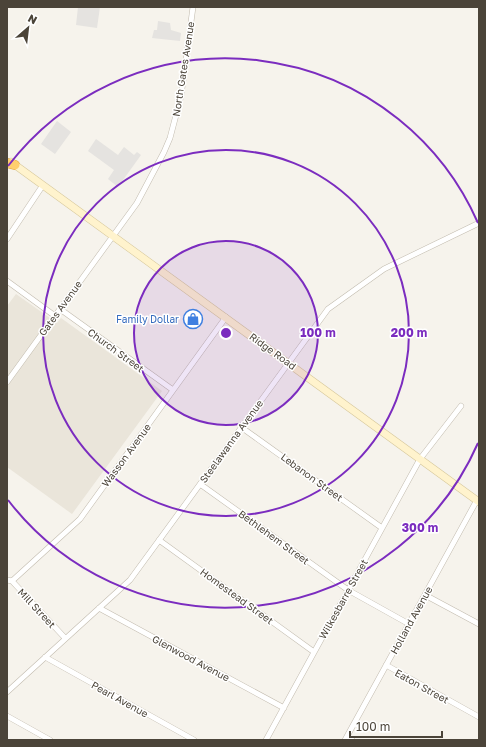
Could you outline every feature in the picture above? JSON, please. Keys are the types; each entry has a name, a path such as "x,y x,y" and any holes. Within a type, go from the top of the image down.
{"main road":[{"name":"Ridge Road","path":"7,159 11,164 113,234 478,501"}],"street":[{"name":"North Gates Avenue","path":"113,234 136,203 170,138 181,96 193,7"},
{"path":"7,239 43,185"},
{"name":"Steelawanna Avenue","path":"7,692 130,580 328,309 384,269 479,223"},
{"name":"Gates Avenue","path":"7,382 113,234"},
{"path":"7,281 55,316"},
{"name":"Church Street","path":"60,309 173,390"},
{"name":"Wasson Avenue","path":"9,581 80,518 226,317"},
{"name":"Wilkesbarre Street","path":"266,740 420,459 461,406"},
{"name":"Lebanon Street","path":"241,427 382,528"},
{"name":"Bethlehem Street","path":"200,484 348,590 409,624"},
{"name":"Holland Avenue","path":"346,739 478,501"},
{"name":"Homestead Street","path":"159,540 314,652"},
{"name":"Mill Street","path":"9,581 66,638"},
{"path":"425,595 479,624"},
{"name":"Glenwood Avenue","path":"99,608 284,708"},
{"name":"Pearl Avenue","path":"45,657 194,740"},
{"name":"Eaton Street","path":"386,666 479,717"},
{"path":"7,716 50,740"},
{"path":"346,739 352,740"}],"shaded area":[{"path":"78,7 100,7 97,28 76,25"},
{"path":"158,21 170,23 171,30 181,33 180,41 152,38 154,30 157,30"},
{"path":"57,121 71,132 55,154 41,144"},
{"path":"96,139 118,155 124,147 134,155 137,152 141,155 118,187 108,179 114,170 88,151"},
{"path":"16,294 57,323 61,318 162,391 72,514 7,467 7,306"}],"place":[{"name":"Family Dollar","path":"193,319"}]}
